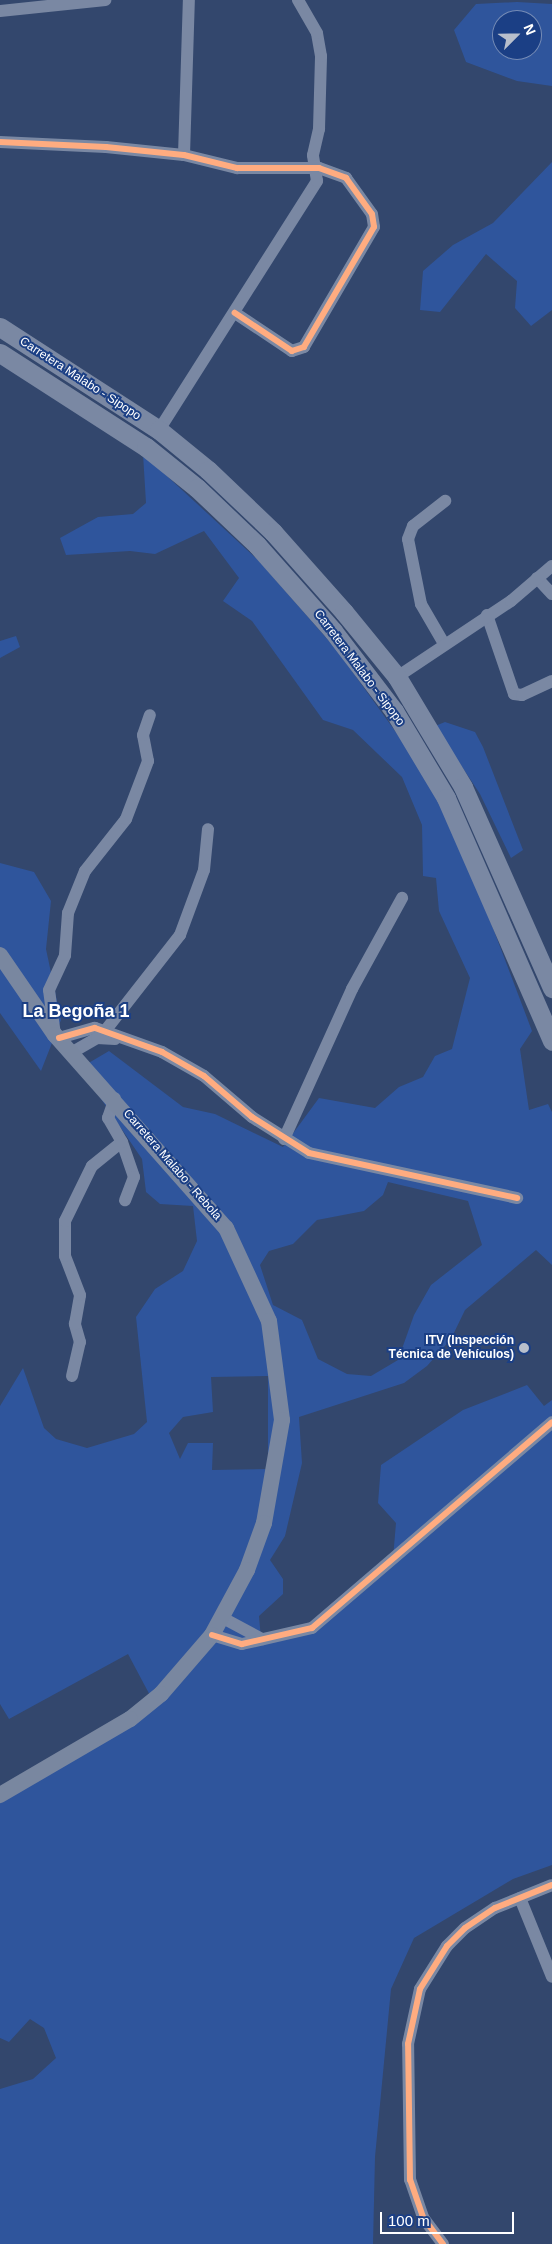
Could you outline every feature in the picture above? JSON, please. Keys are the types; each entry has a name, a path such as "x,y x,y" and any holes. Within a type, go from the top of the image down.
{"highway":[{"name":"Carretera Malabo - Sipopo","path":"0,327 159,430 273,532 397,677 463,787 552,988"},
{"name":"Carretera Malabo - Sipopo","path":"0,353 146,447 197,488 257,544 333,630 394,711 446,798 552,1041"}],"main road":[{"name":"Carretera Malabo - Rebola","path":"0,955 71,1054 115,1098 226,1228 269,1321 282,1420 278,1466 247,1570 212,1635 161,1694 130,1719 0,1795"}],"street":[{"path":"0,11 105,0"},
{"path":"184,155 189,0"},
{"path":"159,430 317,181 319,168 313,155 319,129 321,56 317,33 298,0"},
{"path":"0,142 184,155 237,168 319,168 346,178 375,220 354,263 300,351 292,351 235,313"},
{"path":"443,642 421,604 408,539 413,526 445,501"},
{"path":"397,677 443,642 487,615 552,566"},
{"path":"537,578 552,594"},
{"path":"487,615 514,694 522,695 552,681"},
{"path":"150,715 143,735 148,761 126,819 85,871 68,913 65,955 49,990 57,1036 87,1028 105,1031 178,1060 284,1139 308,1153 517,1198"},
{"path":"105,1031 180,935 204,870 208,829"},
{"path":"284,1139 352,989 402,898"},
{"path":"71,1054 97,1038 122,1039"},
{"path":"115,1098 108,1118 122,1142 134,1177 125,1200"},
{"path":"72,1376 80,1342 75,1324 80,1296 66,1256 65,1221 92,1166 122,1142"},
{"path":"212,1635 242,1644 299,1633 322,1621 552,1422"},
{"path":"221,1617 262,1639"},
{"path":"443,2244 423,2217 410,2180 408,2044 412,2016 420,1989 447,1946 495,1908 552,1885"},
{"path":"520,1898 552,1977"}],"shaded area":[{"path":"517,2 552,4 552,86 517,81 466,62 454,30 476,4"},
{"path":"552,162 552,310 531,326 515,308 517,281 486,254 440,312 420,310 423,271 453,245 493,223"},
{"path":"143,454 258,560 336,649 421,767 468,862 532,1031 520,1049 529,1110 548,1104 552,1112 552,1265 536,1250 465,1310 451,1339 427,1366 404,1383 299,1417 302,1463 285,1536 270,1560 283,1579 283,1594 259,1616 261,1639 319,1623 393,1558 396,1523 378,1503 381,1465 463,1410 527,1385 544,1406 552,1400 552,1865 513,1879 414,1938 391,1989 375,2157 373,2244 0,2244 0,2089 33,2079 56,2058 44,2028 30,2019 9,2042 0,2038 0,1793 153,1701 128,1654 9,1719 0,1704 0,1406 23,1368 44,1428 56,1439 87,1448 134,1434 147,1422 136,1317 155,1289 183,1271 197,1241 193,1206 160,1204 146,1192 142,1159 80,1068 109,1051 183,1107 215,1114 283,1147 319,1098 375,1108 399,1087 423,1077 435,1056 452,1049 470,978 439,911 436,878 423,876 422,825 402,777 353,730 323,720 252,621 223,601 239,578 204,531 155,554 130,551 66,555 60,538 98,517 133,514 146,503","holes":["388,1182 468,1201 482,1245 431,1285 414,1315 398,1360 371,1376 347,1374 318,1359 302,1320 273,1305 260,1265 269,1251 293,1244 317,1220 364,1211 383,1195","268,1376 268,1469 212,1470 213,1443 188,1443 180,1459 169,1433 183,1417 213,1412 211,1377"]},
{"path":"16,636 20,647 0,658 0,641"},
{"path":"445,722 475,732 483,747 523,850 511,858 480,794 435,726"},
{"path":"0,863 34,872 51,901 46,949 61,1020 41,1071 0,1013"}],"cycle path":[{"path":"0,142 106,147 184,155 237,168 319,168 346,178 372,214 374,227 304,347 292,351 235,313"},
{"path":"59,1038 95,1028 162,1052 204,1076 252,1117 309,1153 517,1198"},
{"path":"212,1635 242,1644 312,1628 552,1422"},
{"path":"443,2244 423,2217 410,2180 408,2044 420,1989 447,1946 465,1928 495,1908 552,1885"}],"place":[{"name":"ITV (Inspección Técnica de Vehículos)","path":"524,1348"}],"district":[{"name":"La Begoña 1","path":"76,1011"}]}
